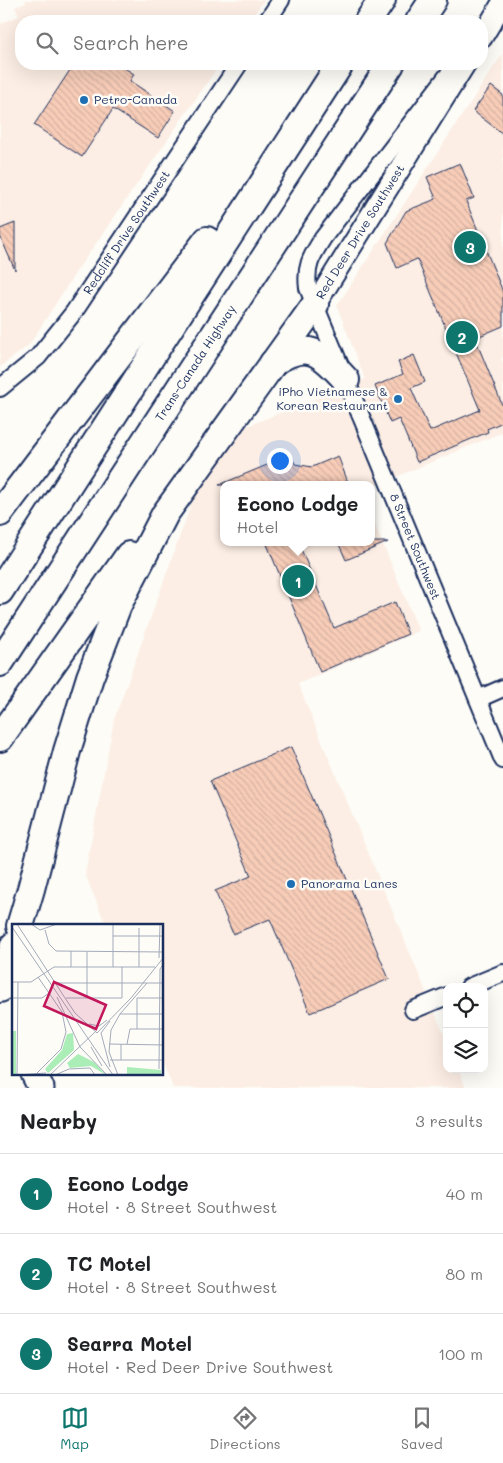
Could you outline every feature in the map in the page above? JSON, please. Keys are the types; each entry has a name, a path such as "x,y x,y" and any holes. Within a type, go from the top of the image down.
{"highway":[{"path":"372,15 382,0"},
{"path":"423,15 432,0"},
{"path":"0,513 335,70"},
{"path":"0,591 336,70"},
{"name":"Trans-Canada Highway","path":"0,663 387,70"},
{"path":"21,924 67,750 90,677 118,605 165,514 315,305"},
{"path":"272,364 293,351 312,352 331,363 346,380"},
{"path":"0,738 141,538 165,514"},
{"path":"0,989 12,950"}],"main road":[{"path":"27,924 31,888"},
{"path":"35,1076 41,1088"}],"street":[{"path":"271,15 281,0"},
{"path":"488,23 503,5"},
{"path":"488,27 503,5"},
{"name":"Redcliff Drive Southwest","path":"0,388 38,357 74,312 235,70"},
{"name":"Red Deer Drive Southwest","path":"315,305 308,288 306,274 309,261 323,238 451,70"},
{"name":"Red Deer Drive Southwest","path":"315,305 461,70"},
{"name":"8 Street Southwest","path":"315,305 503,760"},
{"path":"478,699 503,688"},
{"path":"479,983 503,973"},
{"path":"413,1010 443,998"}],"shaded area":[{"path":"25,0 264,0 253,15 19,15 15,7 26,3"},
{"path":"15,18 15,70 216,70 76,272 29,345 0,367 0,24"},
{"path":"503,53 503,357 501,358 503,363 503,432 375,486 375,481 220,481 220,546 375,546 375,525 419,631 298,684 443,1032 443,1073 460,1073 466,1088 173,1088 164,1066 164,924 106,924 85,874 114,720 196,491 240,429 365,379 337,306"}],"building":[{"name":"Petro-Canada","path":"70,70 128,70 134,74 130,81 175,111 158,138 113,109 82,157 34,125"},
{"path":"491,86 503,95 503,134 473,111"},
{"path":"460,163 474,198 466,201 503,292 503,326 475,338 503,407 503,422 487,429 488,432 417,462 399,419 390,423 375,386 403,374 398,362 414,355 425,382 411,388 430,431 480,410 417,259 397,268 387,243 406,211 436,199 427,177"},
{"path":"15,223 15,270 0,236 0,229"},
{"path":"291,455 295,464 312,467 338,456 347,481 229,481"},
{"path":"375,542 388,542 346,560 340,546 375,546"},
{"path":"268,546 300,546 334,628 395,602 408,634 320,672"},
{"name":"Panorama Lanes","path":"291,747 389,979 310,1013 270,919 233,934 215,891 251,876 210,781"}],"place":[{"name":"Petro-Canada","path":"84,100"},
{"name":"Searra Motel","path":"470,247"},
{"name":"TC Motel","path":"462,337"},
{"name":"iPho Vietnamese & Korean Restaurant","path":"398,399"},
{"name":"Econo Lodge","path":"298,581"},
{"name":"Panorama Lanes","path":"291,884"}]}
